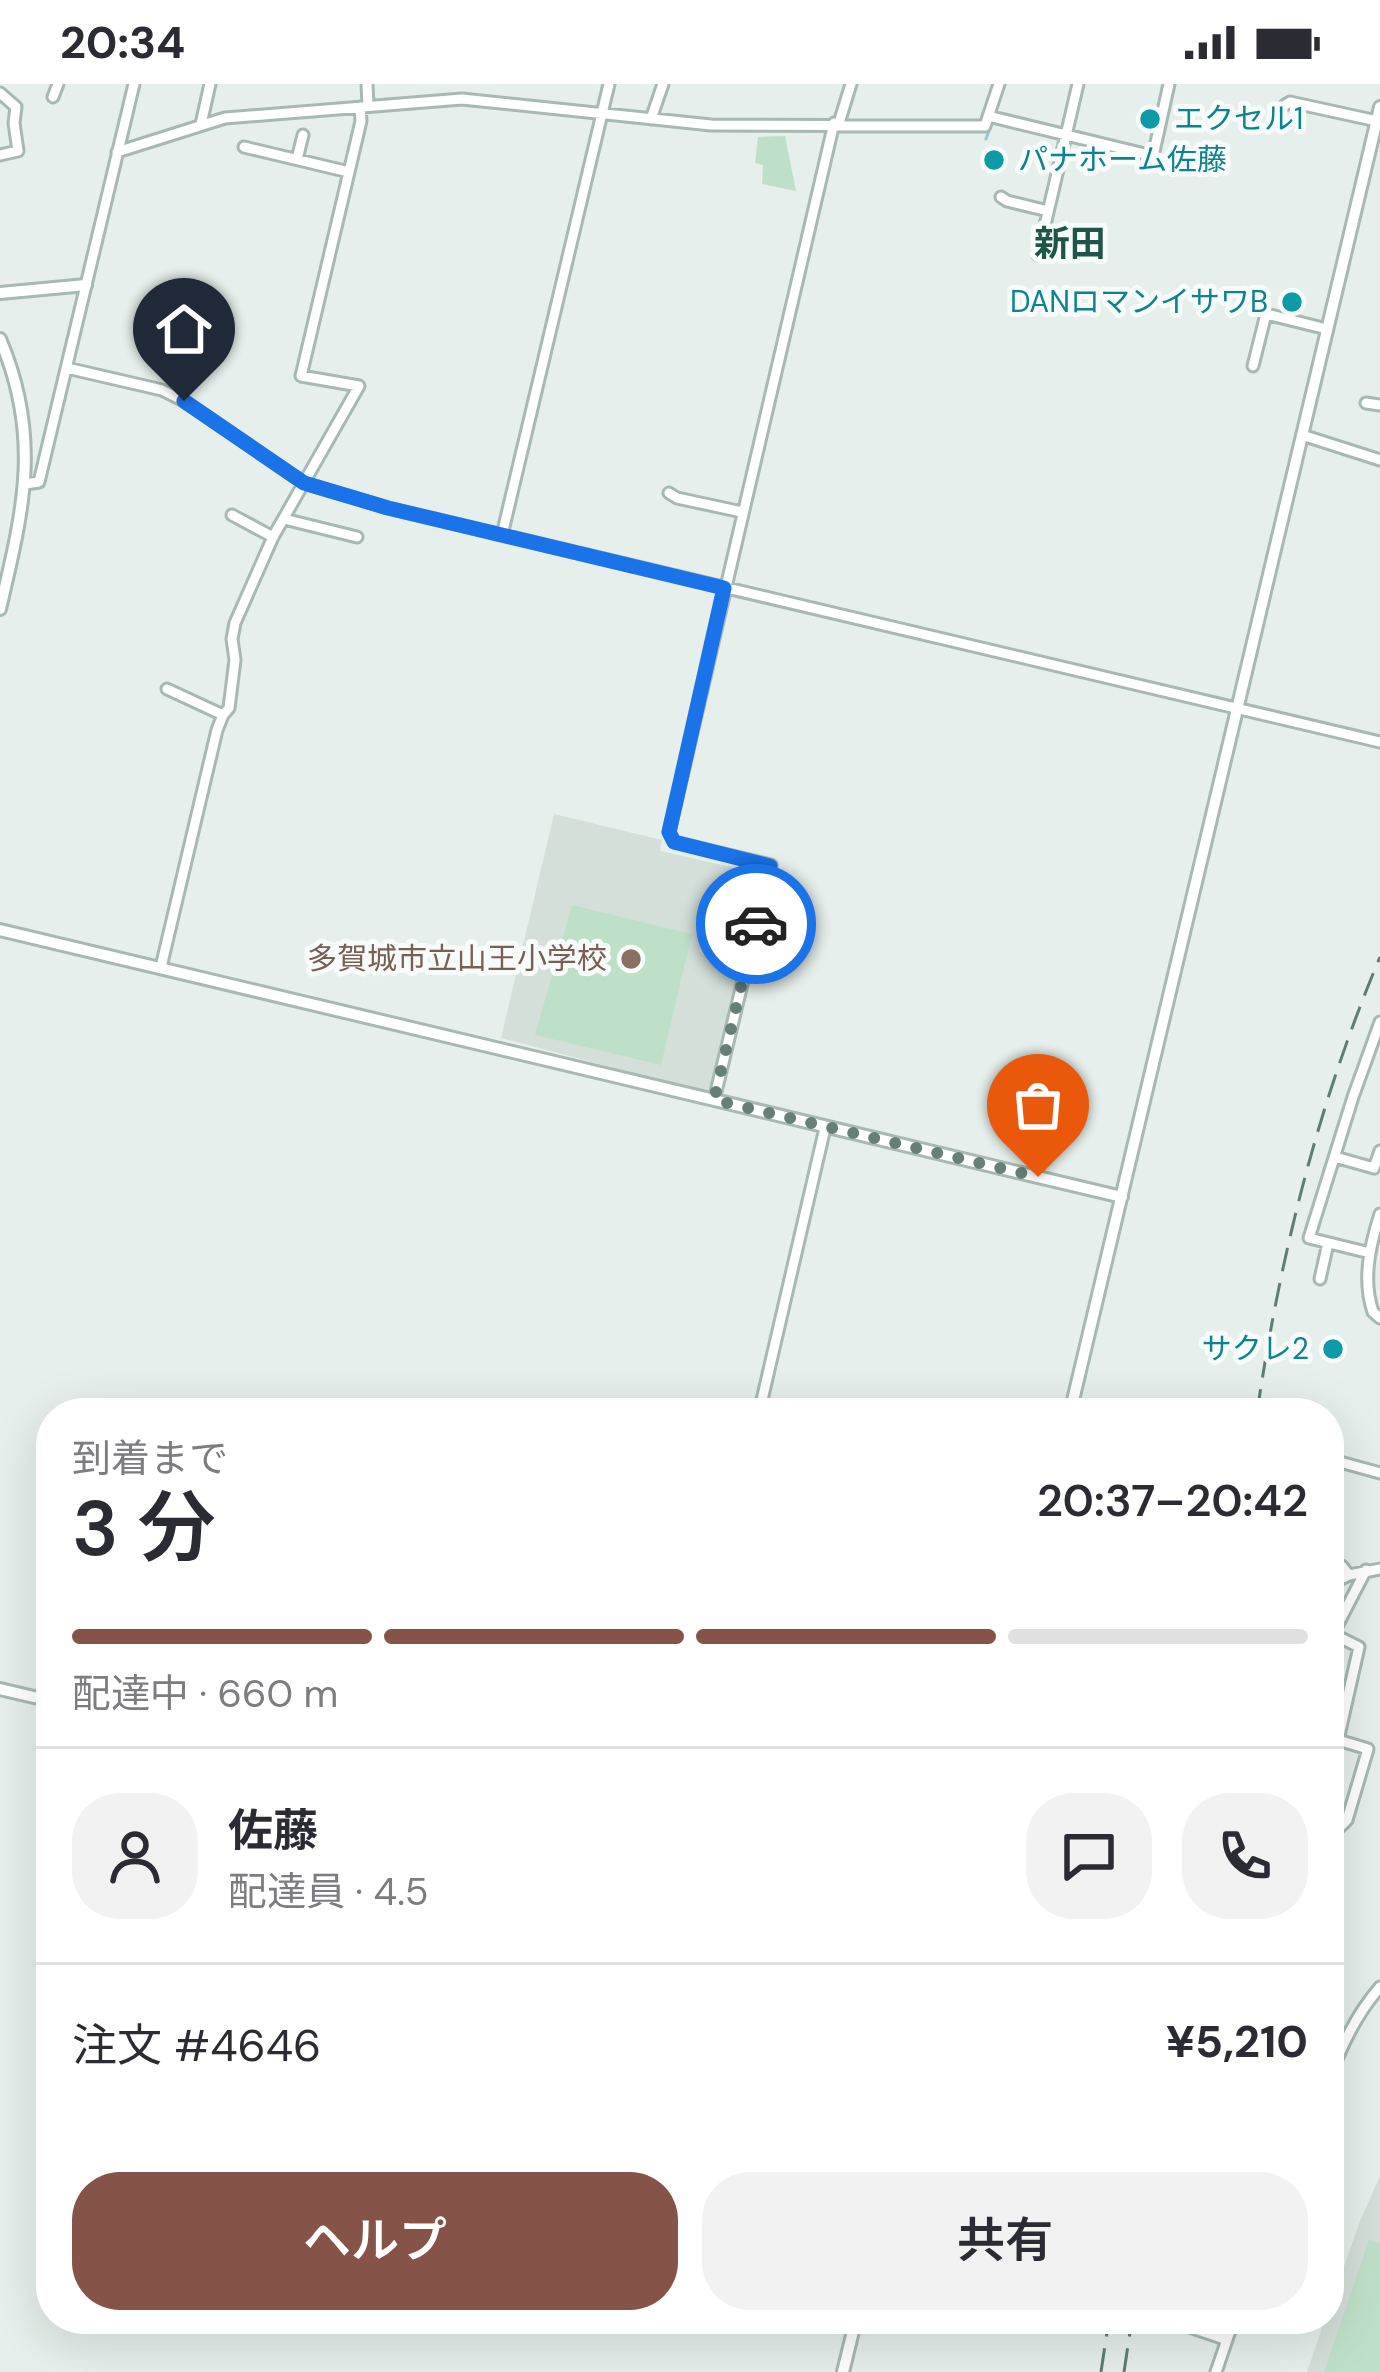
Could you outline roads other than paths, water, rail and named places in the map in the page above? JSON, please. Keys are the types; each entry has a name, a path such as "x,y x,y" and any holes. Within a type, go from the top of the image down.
{"street":[{"path":"53,97 58,84"},
{"path":"25,484 40,482 134,84"},
{"path":"201,124 210,84"},
{"path":"161,967 223,715 230,708 235,623 273,537 359,386 302,376 367,84"},
{"path":"502,535 609,84"},
{"path":"652,119 663,84"},
{"path":"714,1100 770,866 674,842 669,832 742,512 837,123 851,84"},
{"path":"117,152 225,118 462,99 711,124 985,126 992,117 999,84"},
{"path":"1038,255 1078,84"},
{"path":"992,117 1153,156 1169,84"},
{"path":"462,99 464,87"},
{"path":"0,93 16,107 18,151 0,155"},
{"path":"1285,105 1290,102 1378,121"},
{"path":"1074,1398 1380,107"},
{"path":"297,160 303,135"},
{"path":"244,147 349,172"},
{"path":"1001,197 1048,211"},
{"path":"0,293 86,285"},
{"path":"1253,366 1266,314 1327,329"},
{"path":"0,339 23,415 25,484 0,609"},
{"path":"67,368 162,390 304,483 388,508 1380,742"},
{"path":"1366,403 1380,405"},
{"path":"1302,435 1380,460"},
{"path":"669,494 742,512"},
{"path":"232,515 273,537"},
{"path":"284,519 357,537"},
{"path":"167,689 223,715"},
{"path":"0,930 1122,1197"},
{"path":"1370,1253 1309,1238 1380,1022"},
{"path":"762,1398 825,1127"},
{"path":"1335,1157 1374,1168 1380,1151"},
{"path":"1380,1214 1367,1284 1369,1302 1380,1318"},
{"path":"1320,1279 1328,1243"},
{"path":"1344,1463 1380,1473"},
{"path":"1344,1568 1349,1574"},
{"path":"1344,1577 1380,1569"},
{"path":"1344,1613 1366,1570"},
{"path":"1344,1640 1359,1647 1344,1713"},
{"path":"0,1689 36,1697"},
{"path":"1344,1742 1368,1749 1344,1823"},
{"path":"1344,2041 1380,1987"},
{"path":"843,2372 852,2334"},
{"path":"1211,2334 1226,2339"},
{"path":"1216,2372 1228,2334"}],"waterway":[{"path":"986,139 1005,84"}],"railway":[{"path":"1260,1398 1304,1181 1338,1068 1380,957"},
{"path":"1101,2372 1107,2334"},
{"path":"1124,2372 1130,2334"}],"place":[{"name":"エクセル1","path":"1150,119"},
{"name":"パナホーム佐藤","path":"994,160"},
{"name":"DANロマンイサワB","path":"1292,302"},
{"name":"多賀城市立山王小学校","path":"631,959"},
{"name":"サクレ2","path":"1333,1349"}],"district":[{"name":"新田","path":"1070,243"}]}
